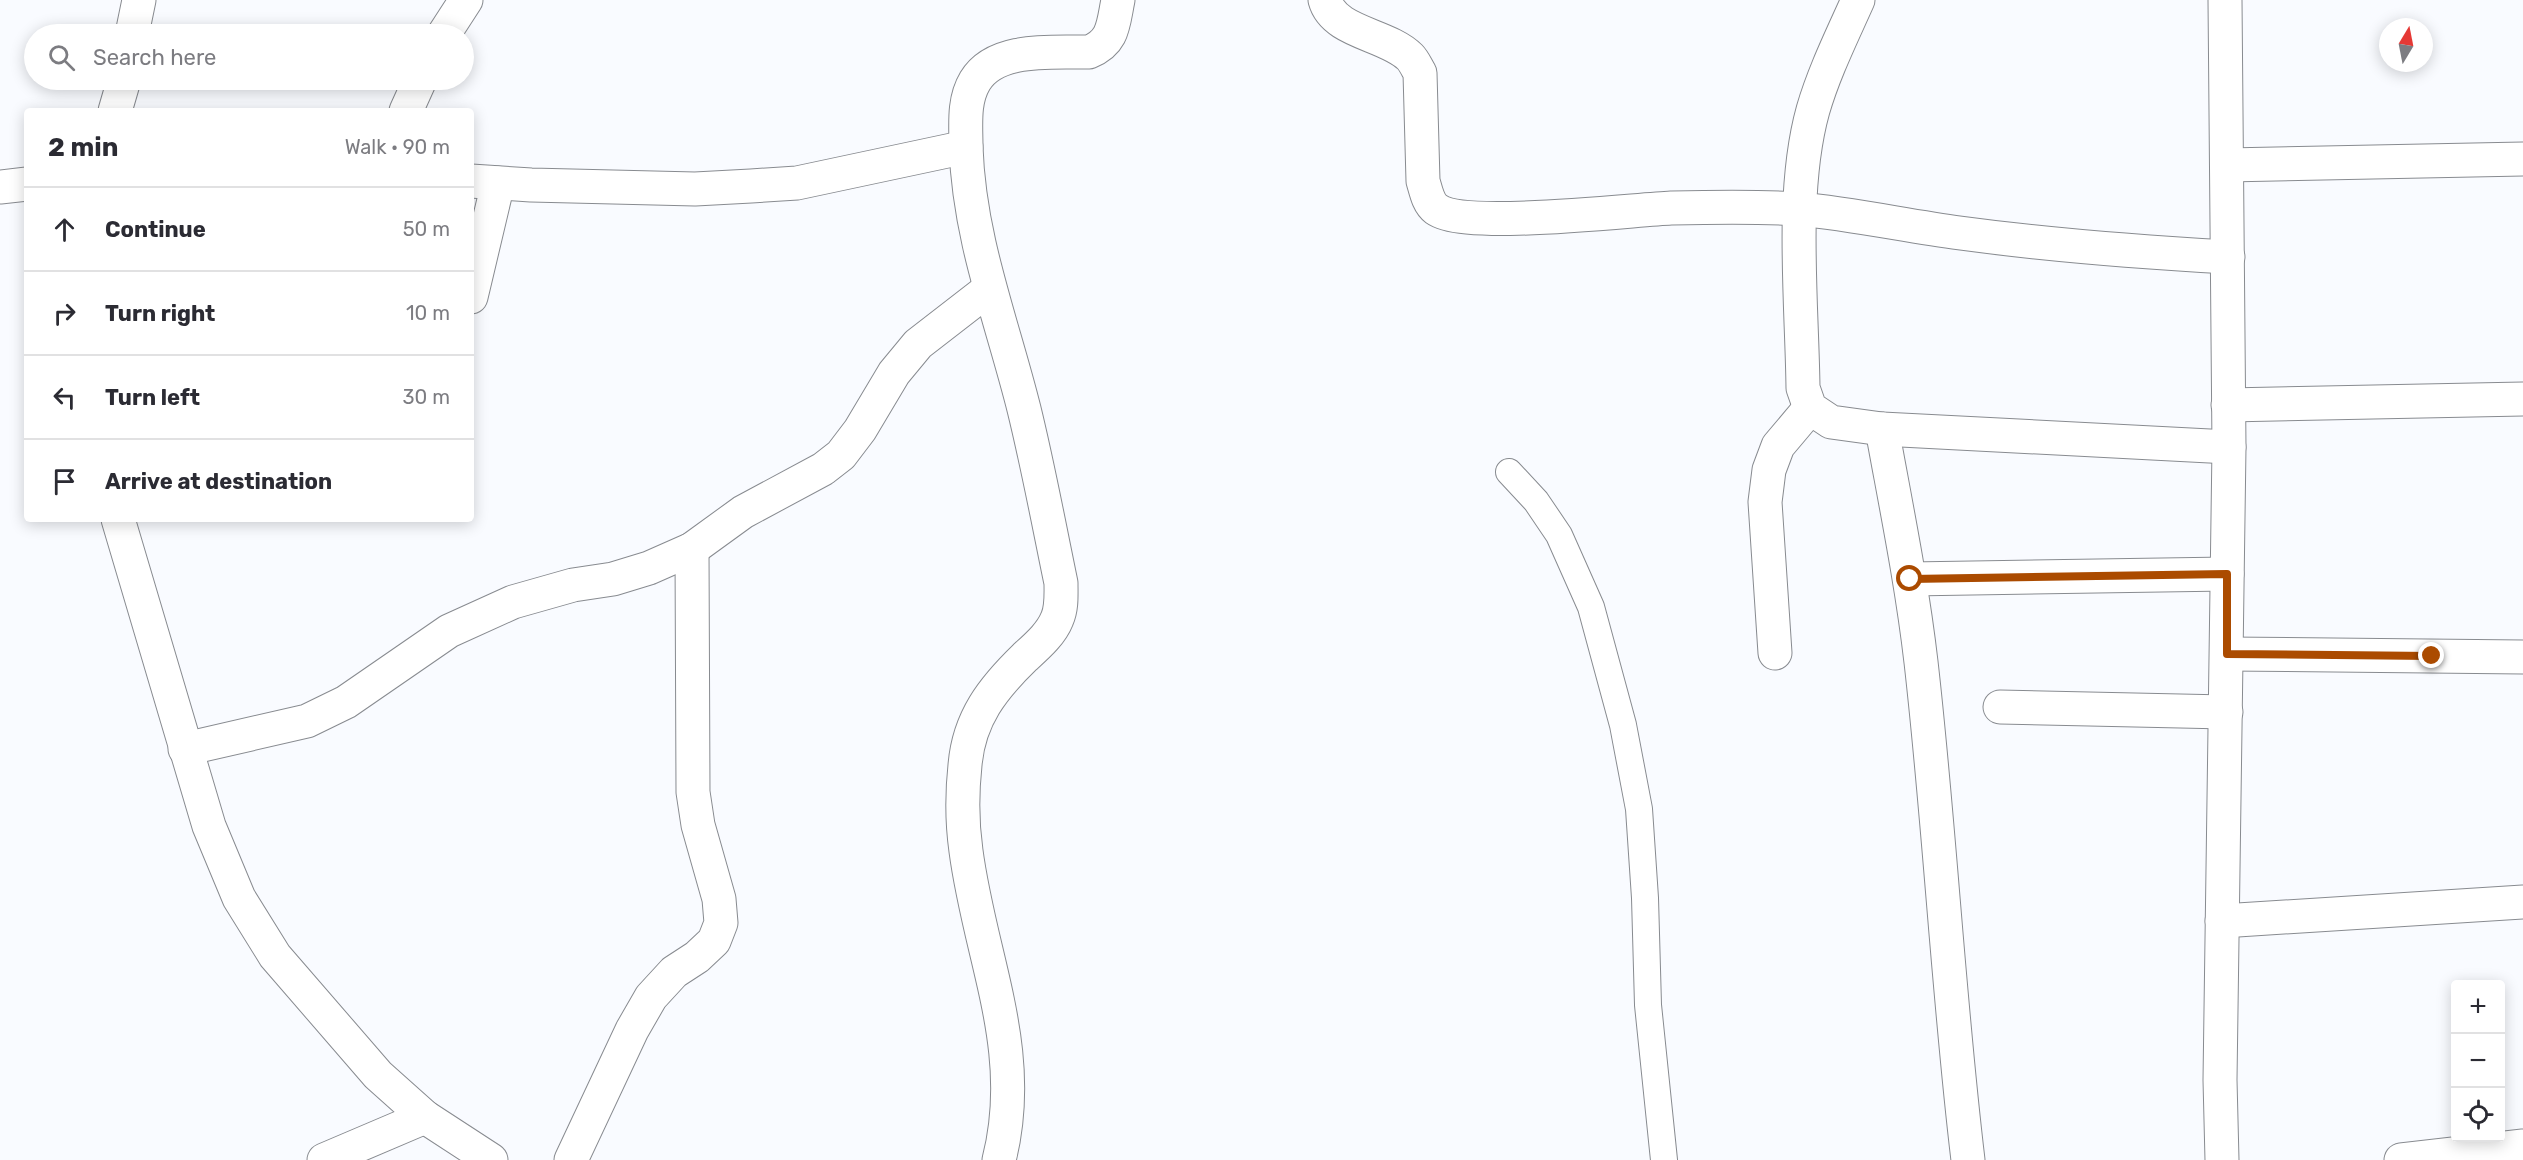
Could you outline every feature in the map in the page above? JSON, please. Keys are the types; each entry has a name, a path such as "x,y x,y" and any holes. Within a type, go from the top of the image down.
{"street":[{"path":"134,24 139,0"},
{"path":"450,24 466,0"},
{"path":"999,1160 1007,1115 1008,1074 1002,1017 986,956 966,851 963,813 965,764 970,731 977,715 991,693 1047,636 1057,619 1061,601 1061,583 1024,407 989,289 974,224 967,175 965,120 969,97 976,80 990,64 1006,57 1089,52 1102,47 1111,33 1118,0"},
{"path":"1325,0 1328,10 1342,22 1397,47 1411,58 1420,73 1424,181 1427,197 1437,209 1453,216 1474,218 1597,215 1661,209 1736,206 1800,209 2030,242 2122,251 2228,257"},
{"path":"1858,0 1826,72 1813,110 1805,145 1800,209 1803,387 1810,408 1831,422 1882,429 2229,447"},
{"path":"2222,1160 2222,921 2229,447 2225,0"},
{"path":"116,108 121,90"},
{"path":"407,108 415,90"},
{"path":"474,272 485,182 695,189 797,183 966,147"},
{"path":"2227,165 2523,159"},
{"path":"0,187 24,184"},
{"path":"185,749 307,721 346,702 404,661 460,626 513,602 573,585 613,579 649,568 692,549 743,512 823,469 841,455 860,430 894,373 918,344 989,289"},
{"path":"2228,405 2523,399"},
{"path":"1775,653 1765,502 1769,470 1778,446 1810,408"},
{"path":"1882,429 1910,579 1922,673 1956,1059 1968,1160"},
{"path":"119,522 209,826 239,898 275,956 378,1075 425,1117 491,1160"},
{"path":"571,1160 632,1030 651,997 674,972 697,957 714,940 721,923 719,899 698,825 693,792 692,549"},
{"path":"1910,579 2227,574"},
{"path":"2227,654 2523,657"},
{"path":"2000,707 2226,712"},
{"path":"2222,921 2523,902"},
{"path":"324,1160 425,1117"},
{"path":"2400,1160 2523,1146"}],"lane":[{"path":"1509,472 1536,501 1559,535 1591,607 1623,725 1639,809 1645,898 1648,1005 1664,1160"}],"route":[{"path":"1910,579 2227,574 2227,654 2432,656"}]}
